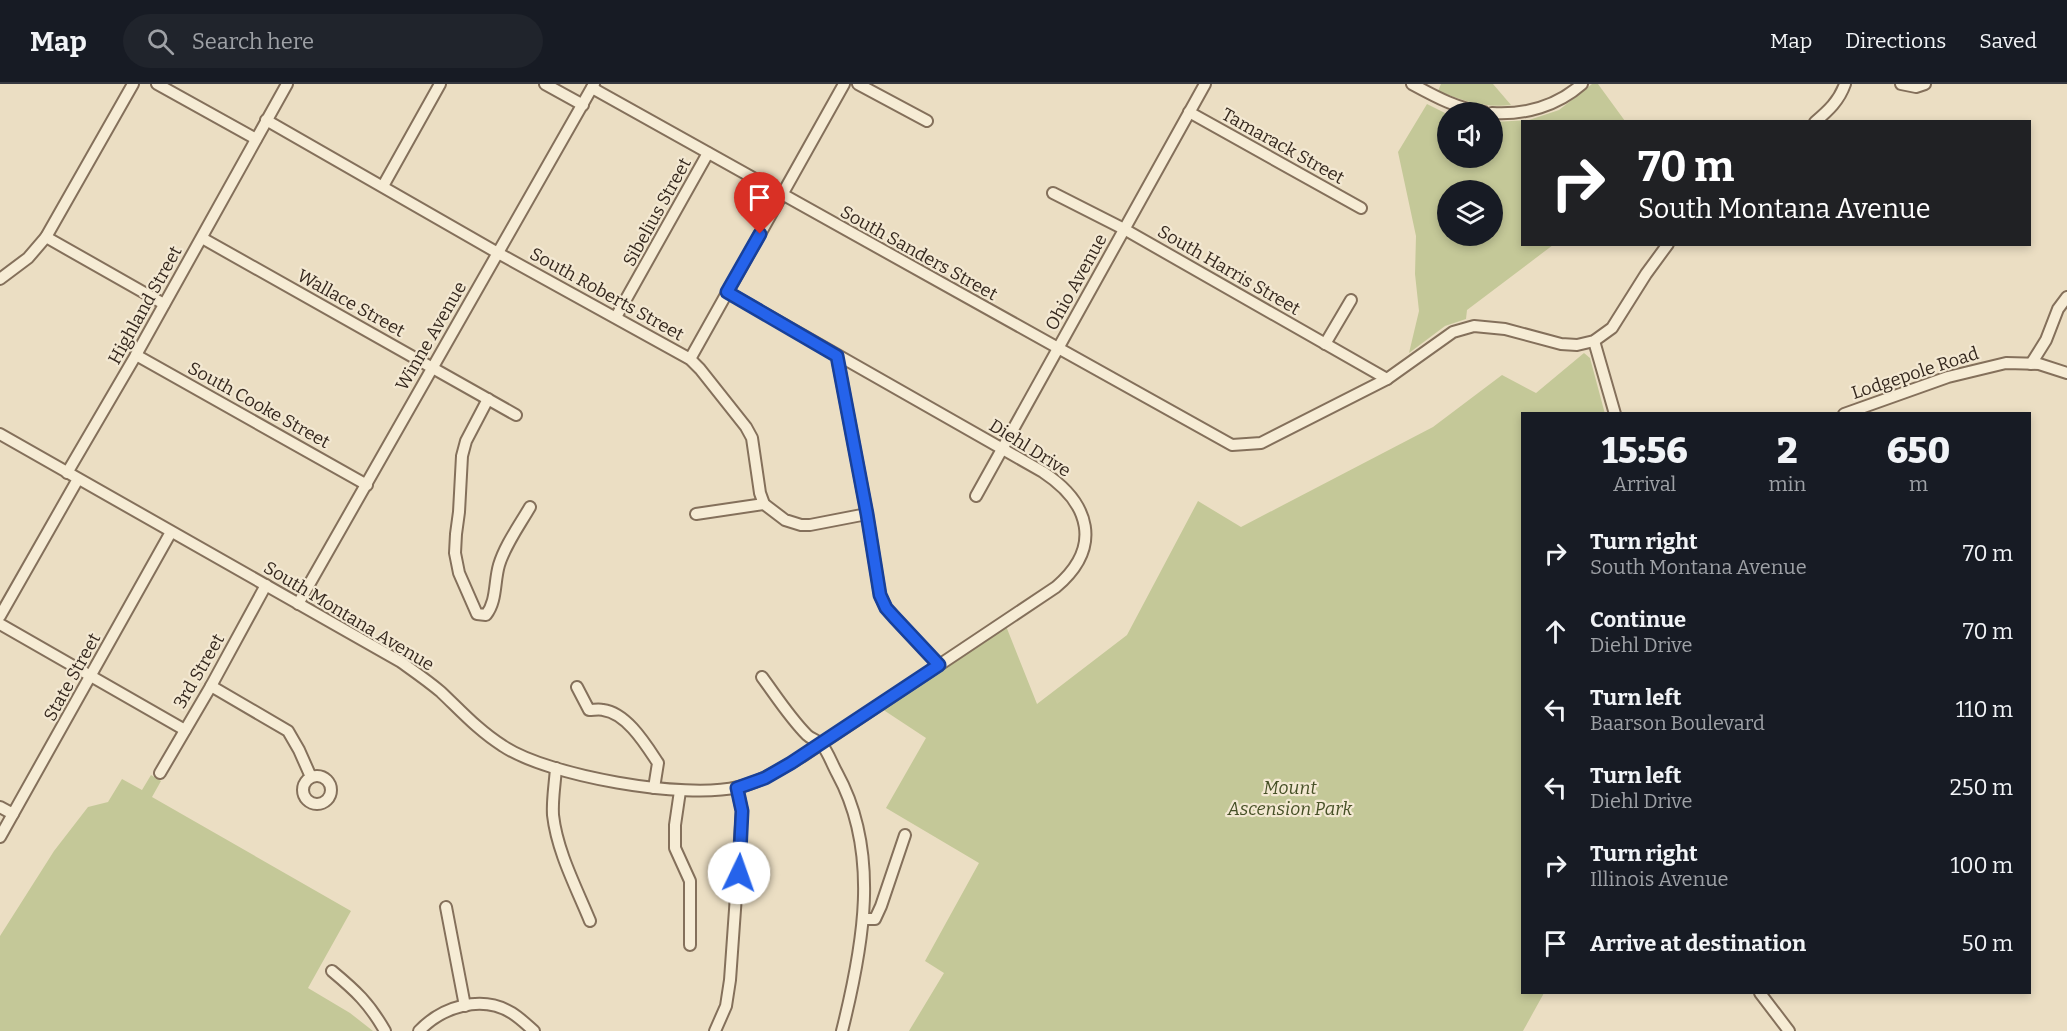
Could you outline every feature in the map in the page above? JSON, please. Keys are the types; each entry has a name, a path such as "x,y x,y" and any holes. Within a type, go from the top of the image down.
{"street":[{"path":"0,279 28,258 46,237 133,84"},
{"path":"157,84 256,139 287,84"},
{"path":"383,186 440,84"},
{"path":"545,84 583,105"},
{"path":"690,359 844,84"},
{"path":"858,84 927,121"},
{"name":"Ohio Avenue","path":"976,496 1205,84"},
{"path":"1412,84 1448,102"},
{"path":"1503,114 1513,114 1542,107 1573,92 1582,84"},
{"path":"1817,120 1830,109 1845,84"},
{"path":"1901,84 1916,87 1924,84"},
{"name":"Winne Avenue","path":"298,604 593,86"},
{"name":"South Sanders Street","path":"593,86 782,195 1232,445 1261,443 1387,379"},
{"name":"Tamarack Street","path":"1189,112 1361,208"},
{"name":"South Roberts Street","path":"266,120 498,253 690,359 752,438 760,493 765,504"},
{"name":"Highland Street","path":"67,473 136,355 256,139"},
{"name":"Sibelius Street","path":"616,317 708,153"},
{"name":"South Harris Street","path":"1053,193 1125,229 1387,379"},
{"path":"46,237 164,304"},
{"name":"Wallace Street","path":"202,238 516,415"},
{"path":"1387,379 1453,332 1474,326 1505,329 1561,344 1577,345 1594,341 1612,328 1667,246"},
{"name":"Diehl Drive","path":"727,292 1056,480 1076,502 1085,525 1081,554 1071,572 1056,587 821,744"},
{"path":"2031,364 2046,340 2058,309 2067,297"},
{"path":"1325,345 1351,300"},
{"path":"1594,341 1614,412"},
{"name":"South Cooke Street","path":"136,355 367,484"},
{"path":"837,356 880,595 886,608 939,665"},
{"name":"Lodgepole Road","path":"1849,412 1948,376 2006,363 2039,364 2067,373"},
{"path":"488,399 466,441 462,456 455,553 459,573 477,614 486,615 490,609 494,599 499,565 530,507"},
{"name":"South Montana Avenue","path":"0,434 371,644 415,672 441,693 477,728 520,756 556,768 654,788 705,792 737,788 772,774 821,744"},
{"path":"0,616 78,479"},
{"path":"696,514 765,504 785,520 801,525 867,514"},
{"name":"State Street","path":"0,837 92,677 171,532"},
{"name":"3rd Street","path":"160,773 266,585"},
{"path":"0,624 185,729"},
{"path":"762,677 808,737 821,744 845,789 857,821 864,860 863,919 851,993 842,1031"},
{"path":"211,686 288,731 311,777"},
{"path":"577,687 589,710 606,710 625,721 638,733 658,763 654,788"},
{"path":"556,768 553,813 556,828 562,850 590,921"},
{"path":"716,1031 726,1006 730,980 742,811 737,788"},
{"path":"680,791 675,825 675,848 690,881 690,945"},
{"path":"0,807 13,814"},
{"path":"863,919 875,919 882,906 905,834"},
{"path":"446,907 465,1006"},
{"path":"332,971 372,1008 385,1031"},
{"path":"1761,994 1789,1031"},
{"path":"419,1031 428,1022 453,1008 482,1004 512,1013 534,1031"}],"green space":[{"path":"1441,84 1493,84 1511,105 1503,105 1503,102 1470,102 1438,91"},
{"path":"1592,84 1598,84 1624,120 1529,120 1559,110"},
{"path":"1427,104 1437,109 1437,168 1503,168 1503,121 1521,120 1521,246 1552,246 1467,310 1466,319 1445,326 1409,353 1419,311 1415,274 1416,236 1398,152"},
{"name":"Mount Ascension Park","path":"1584,353 1590,358 1604,412 1521,412 1521,994 1543,994 1523,1031 909,1031 944,973 925,961 979,863 886,808 926,738 882,709 1006,626 1037,704 1127,635 1198,501 1241,527 1433,427 1502,375 1536,393"},
{"path":"151,775 161,781 152,797 351,911 308,988 350,1013 373,1031 0,1031 0,936 54,851 88,807 108,802 122,779 142,790"}],"route":[{"path":"739,873 742,811 737,788 778,771 939,665 886,608 880,595 837,356 727,292 760,234"}]}
